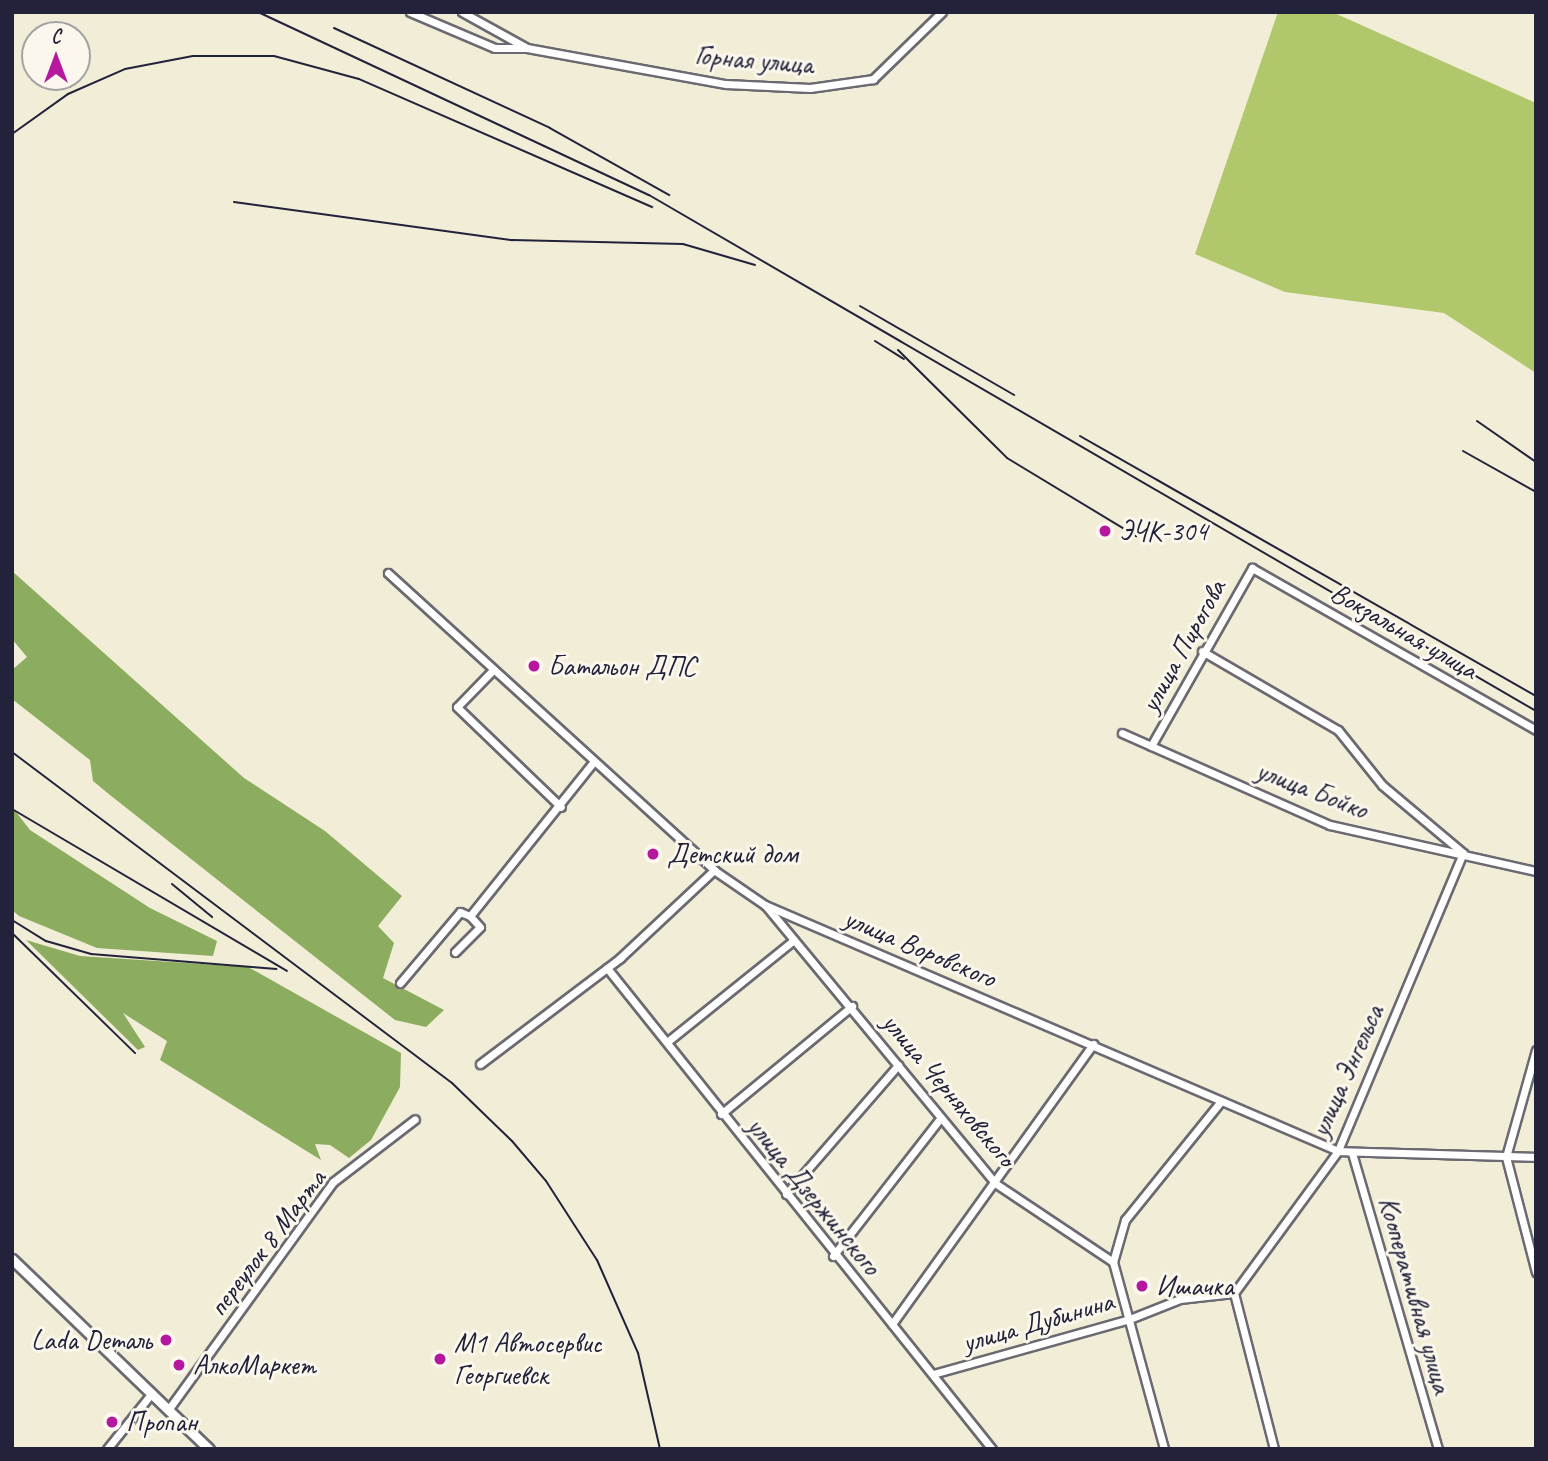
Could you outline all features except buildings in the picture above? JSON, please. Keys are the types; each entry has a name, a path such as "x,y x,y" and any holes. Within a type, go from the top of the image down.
{"main road":[{"path":"12,1259 209,1449"}],"street":[{"path":"410,12 495,48 527,48"},
{"name":"Горная улица","path":"462,12 527,48 726,84 860,85 942,12"},
{"name":"улица Пирогова","path":"1151,746 1202,651 1252,568"},
{"name":"Вокзальная улица","path":"1252,568 1536,730"},
{"name":"улица Воровского","path":"388,573 492,671 715,870 765,905 1338,1151 1536,1157"},
{"path":"1202,651 1338,730 1382,785 1463,853"},
{"path":"492,671 457,706 561,807"},
{"name":"улица Бойко","path":"1122,733 1330,825 1536,870"},
{"path":"470,916 480,896 561,807 594,761"},
{"name":"улица Энгельса","path":"1234,1293 1338,1151 1463,853"},
{"path":"480,1064 607,968 715,870"},
{"name":"улица Черняховского","path":"765,905 852,1006 939,1121 995,1183 1113,1262"},
{"path":"400,983 460,912 470,916 480,926 456,952"},
{"path":"667,1042 793,940"},
{"name":"улица Дзержинского","path":"607,968 833,1256 892,1324 992,1449"},
{"path":"721,1114 852,1006"},
{"path":"892,1324 1093,1044"},
{"path":"1536,1050 1506,1157 1536,1272"},
{"path":"786,1194 898,1065"},
{"path":"1164,1449 1113,1262 1125,1220 1221,1101"},
{"name":"переулок 8 Марта","path":"168,1410 333,1182 415,1119"},
{"path":"833,1256 939,1121"},
{"name":"Кооперативная улица","path":"1352,1153 1438,1449"},
{"path":"1234,1293 1274,1449"},
{"name":"улица Дубинина","path":"933,1374 1128,1320 1180,1299 1218,1300 1234,1293"},
{"path":"107,1449 151,1394"}],"green space":[{"path":"1278,12 1332,12 1536,103 1536,373 1444,313 1285,292 1195,254"},
{"path":"12,571 244,778 325,831 402,896 378,926 394,943 383,978 444,1010 426,1027 395,1020 93,781 90,760 12,699 12,670 27,657 12,639"},
{"path":"12,807 30,830 150,908 217,941 213,956 97,948 19,916 12,910"},
{"path":"26,940 80,956 248,967 401,1053 400,1087 371,1140 349,1158 330,1145 315,1144 321,1160 160,1060 167,1041 123,1013 145,1047 138,1050"}],"railway":[{"path":"258,12 649,195 1536,711"},
{"path":"334,28 550,128 669,195"},
{"path":"12,134 68,94 125,69 193,56 274,56 359,79 652,207"},
{"path":"234,202 512,240 683,244 755,265"},
{"path":"860,306 1014,395"},
{"path":"875,341 904,359"},
{"path":"898,350 1007,458 1136,536"},
{"path":"1477,421 1536,462"},
{"path":"1080,436 1536,696"},
{"path":"1463,451 1536,492"},
{"path":"12,752 452,1083 512,1141 546,1181 597,1260 638,1353 660,1449"},
{"path":"12,809 287,971"},
{"path":"172,884 212,917"},
{"path":"12,920 46,941 91,954 276,969"},
{"path":"12,933 135,1053"}],"place":[{"name":"ЭЧК-304","path":"1105,531"},
{"name":"Батальон ДПС","path":"534,666"},
{"name":"Детский дом","path":"653,854"},
{"name":"Ишачка","path":"1142,1286"},
{"name":"Lada Dеталь","path":"166,1340"},
{"name":"М1 Автосервис Георгиевск","path":"440,1359"},
{"name":"АлкоМаркет","path":"179,1365"},
{"name":"Пропан","path":"112,1422"}]}
